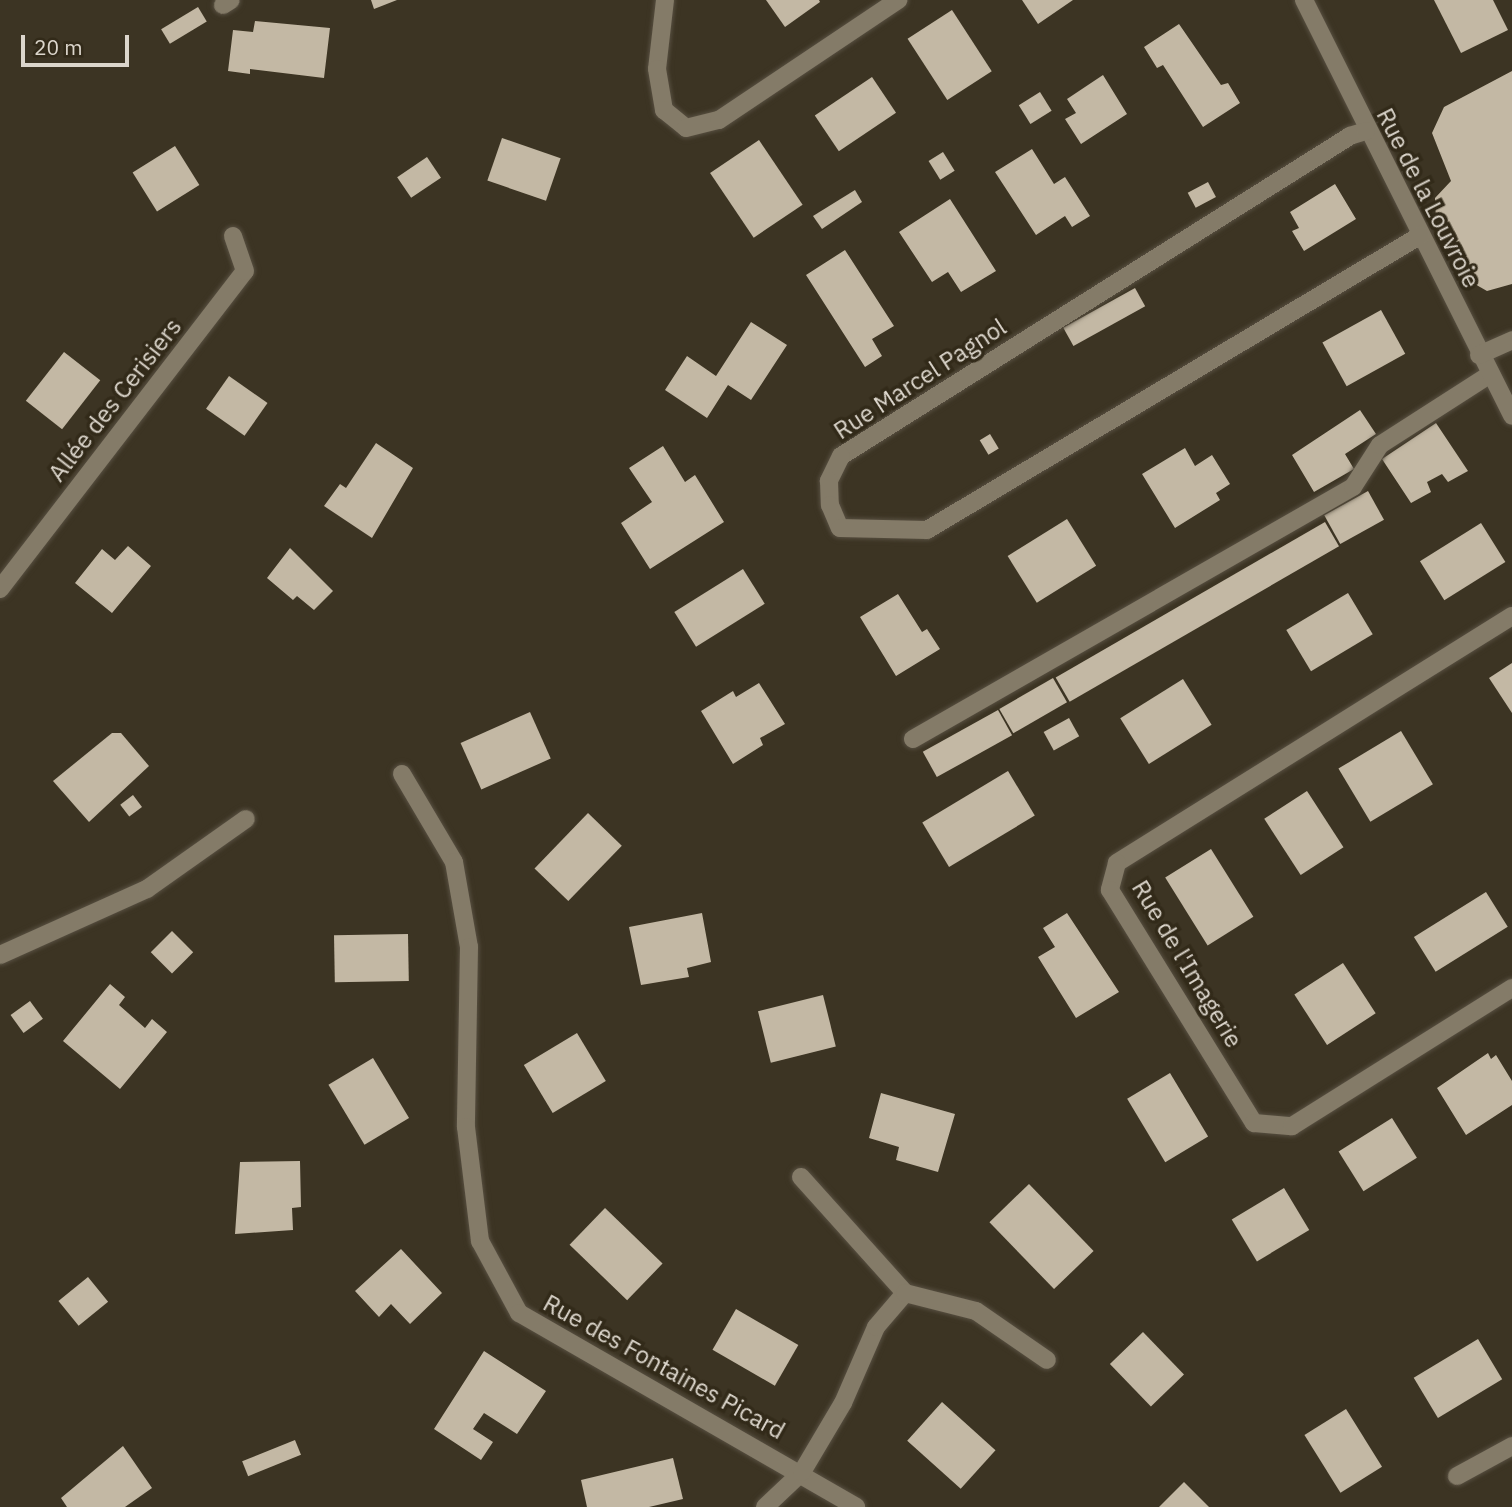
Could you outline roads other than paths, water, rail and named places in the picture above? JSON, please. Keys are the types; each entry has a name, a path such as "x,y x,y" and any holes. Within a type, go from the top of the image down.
{"street":[{"path":"665,0 657,69 664,110 686,128 719,120 898,0"},
{"name":"Rue de la Louvroie","path":"1304,0 1366,131 1512,416"},
{"name":"Rue Marcel Pagnol","path":"1366,131 1350,136 841,456 829,481 830,505 840,528 927,530 1421,235"},
{"name":"Allée des Cerisiers","path":"0,589 245,271 233,236"},
{"path":"1479,355 1512,340"},
{"path":"913,739 1353,487 1380,445 1489,375"},
{"name":"Rue de l'Imagerie","path":"1512,616 1117,863 1110,890 1254,1123 1292,1126 1512,988"},
{"name":"Rue des Fontaines Picard","path":"402,775 454,862 469,947 466,1127 480,1241 519,1313 802,1472 856,1507"},
{"path":"0,955 147,889 246,819"},
{"path":"801,1177 905,1293 976,1311 1047,1360"},
{"name":"Rue des Fontaines Picard","path":"765,1507 802,1472 843,1403 876,1326 905,1293"},
{"path":"1457,1476 1512,1446"}]}
